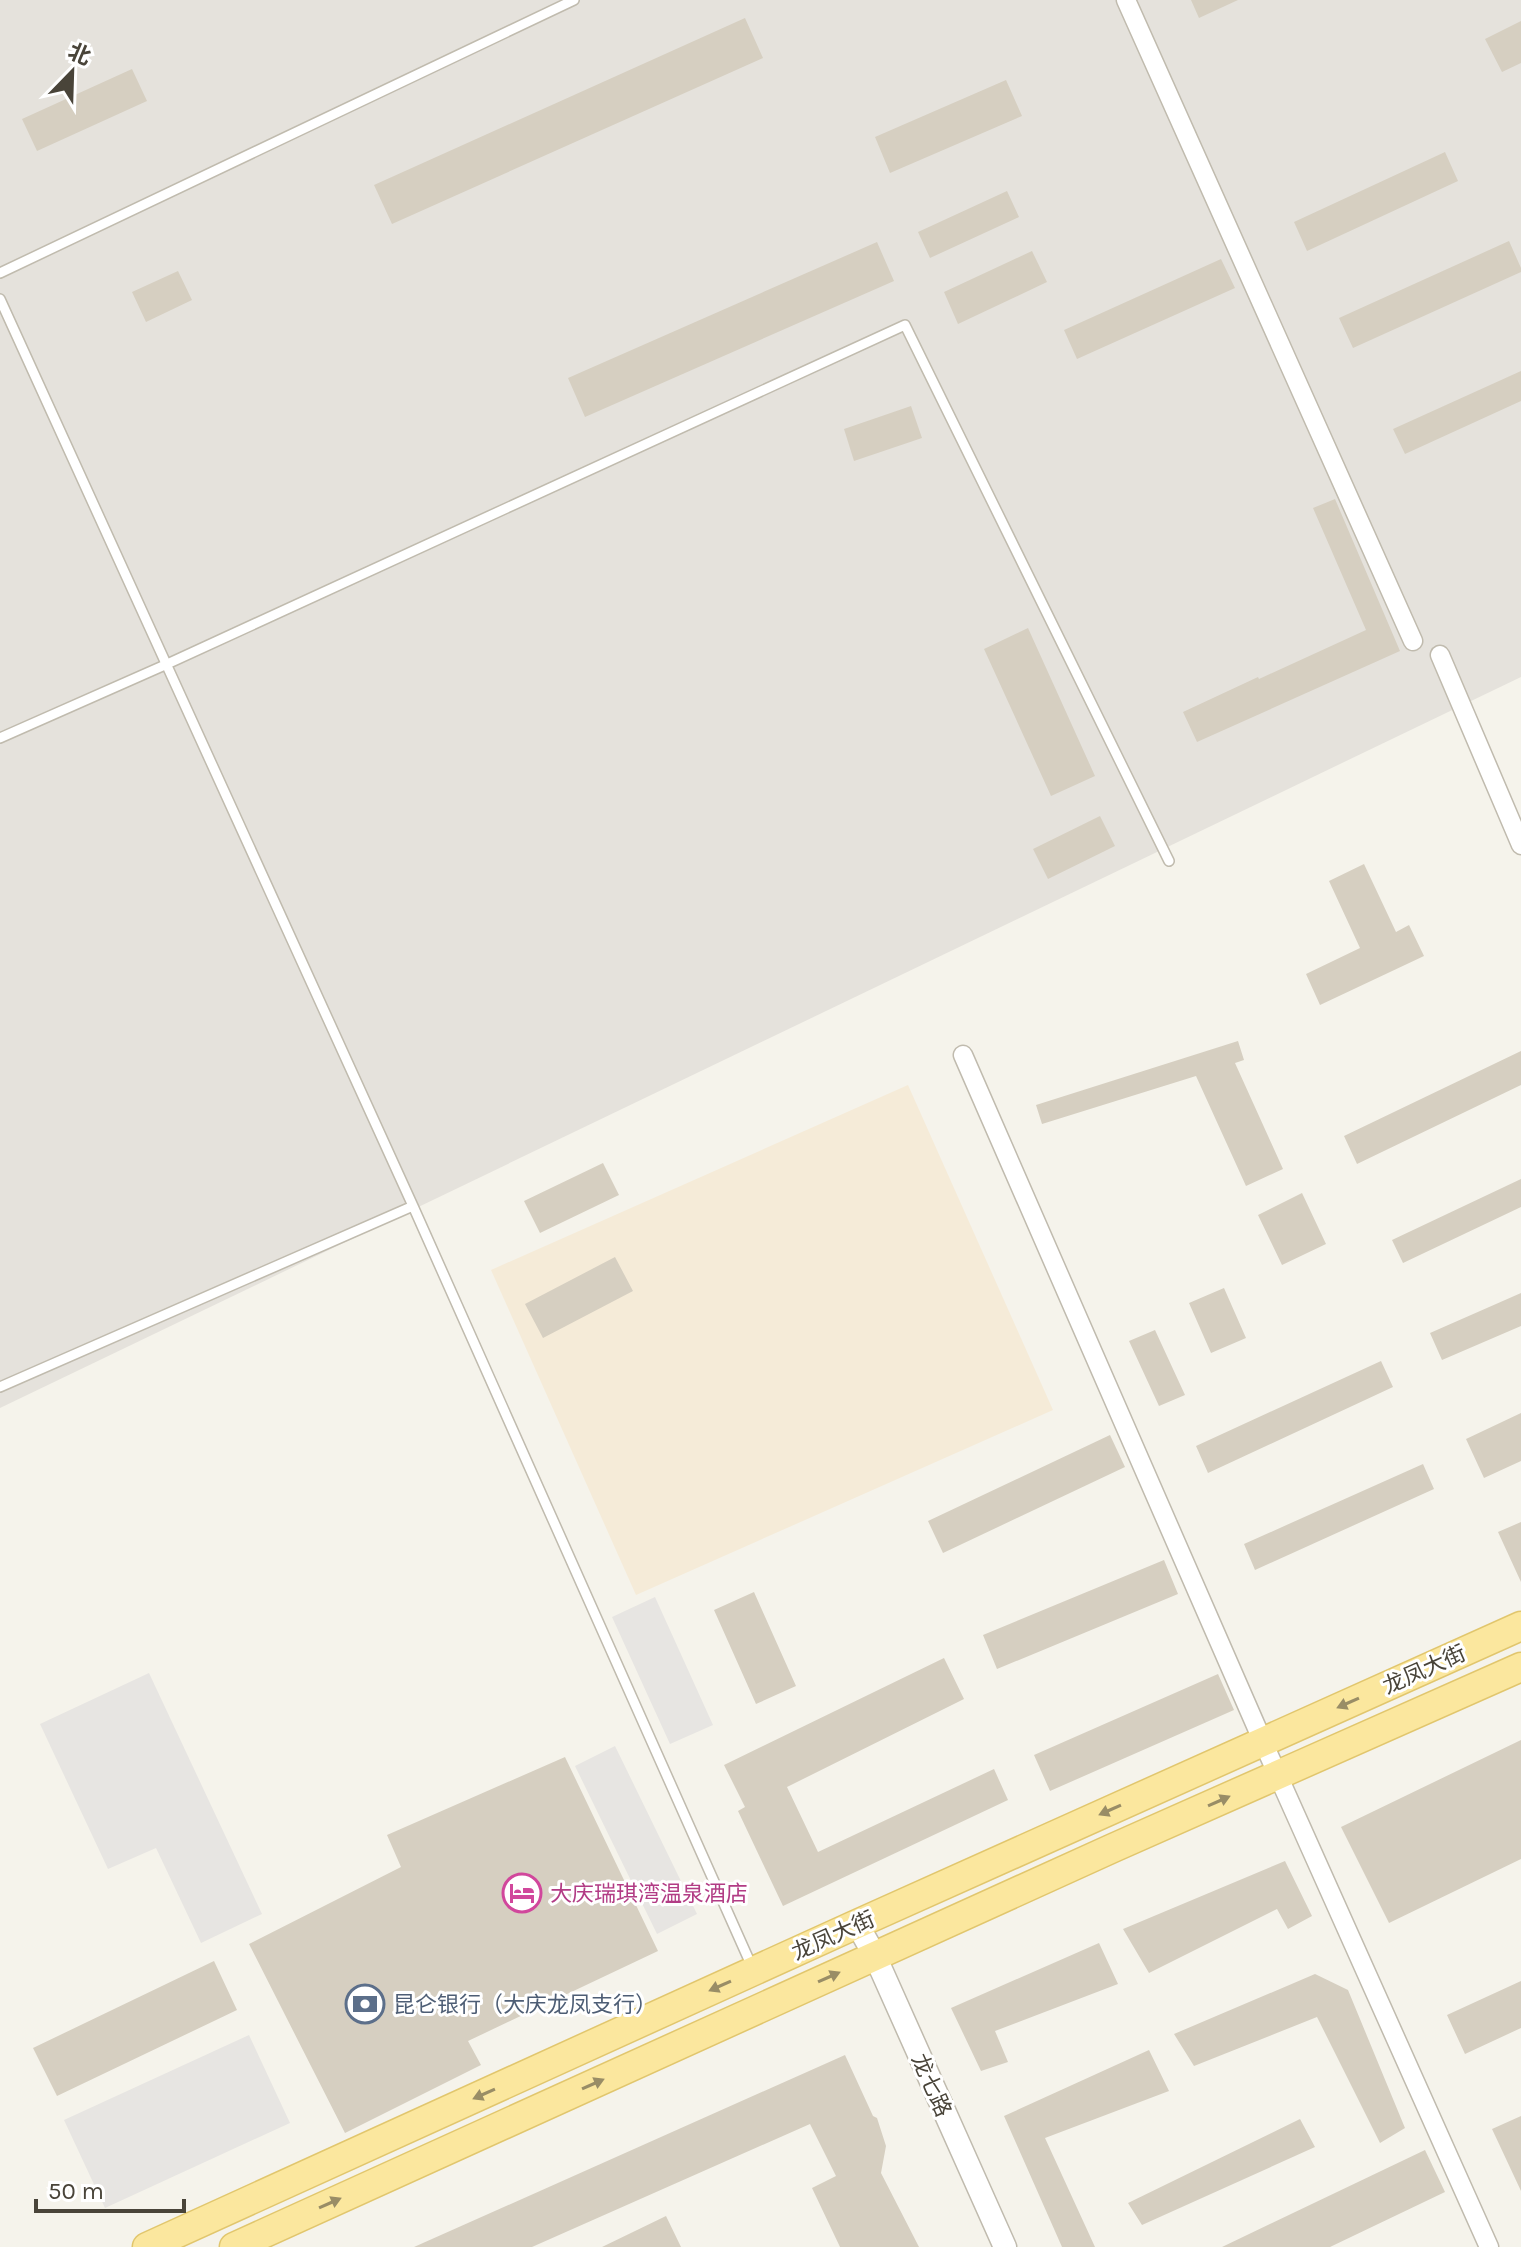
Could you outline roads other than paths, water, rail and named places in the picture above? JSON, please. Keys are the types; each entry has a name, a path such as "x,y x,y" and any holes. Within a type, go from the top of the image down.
{"main road":[{"name":"龙凤大街","path":"147,2247 1521,1626"},
{"name":"龙凤大街","path":"234,2247 1521,1667"}],"street":[{"path":"1126,0 1413,641"},
{"path":"1440,655 1521,845"},
{"path":"963,1055 1263,1742 1489,2247"},
{"name":"龙七路","path":"857,1924 875,1956 1005,2247"}],"lane":[{"path":"0,273 574,0"},
{"path":"0,299 413,1206 754,1971"},
{"path":"0,738 905,325 1169,861"},
{"path":"0,1387 413,1206"}],"place":[{"name":"大庆瑞琪湾温泉酒店","path":"522,1893"},
{"name":"昆仑银行（大庆龙凤支行）","path":"365,2004"}]}
